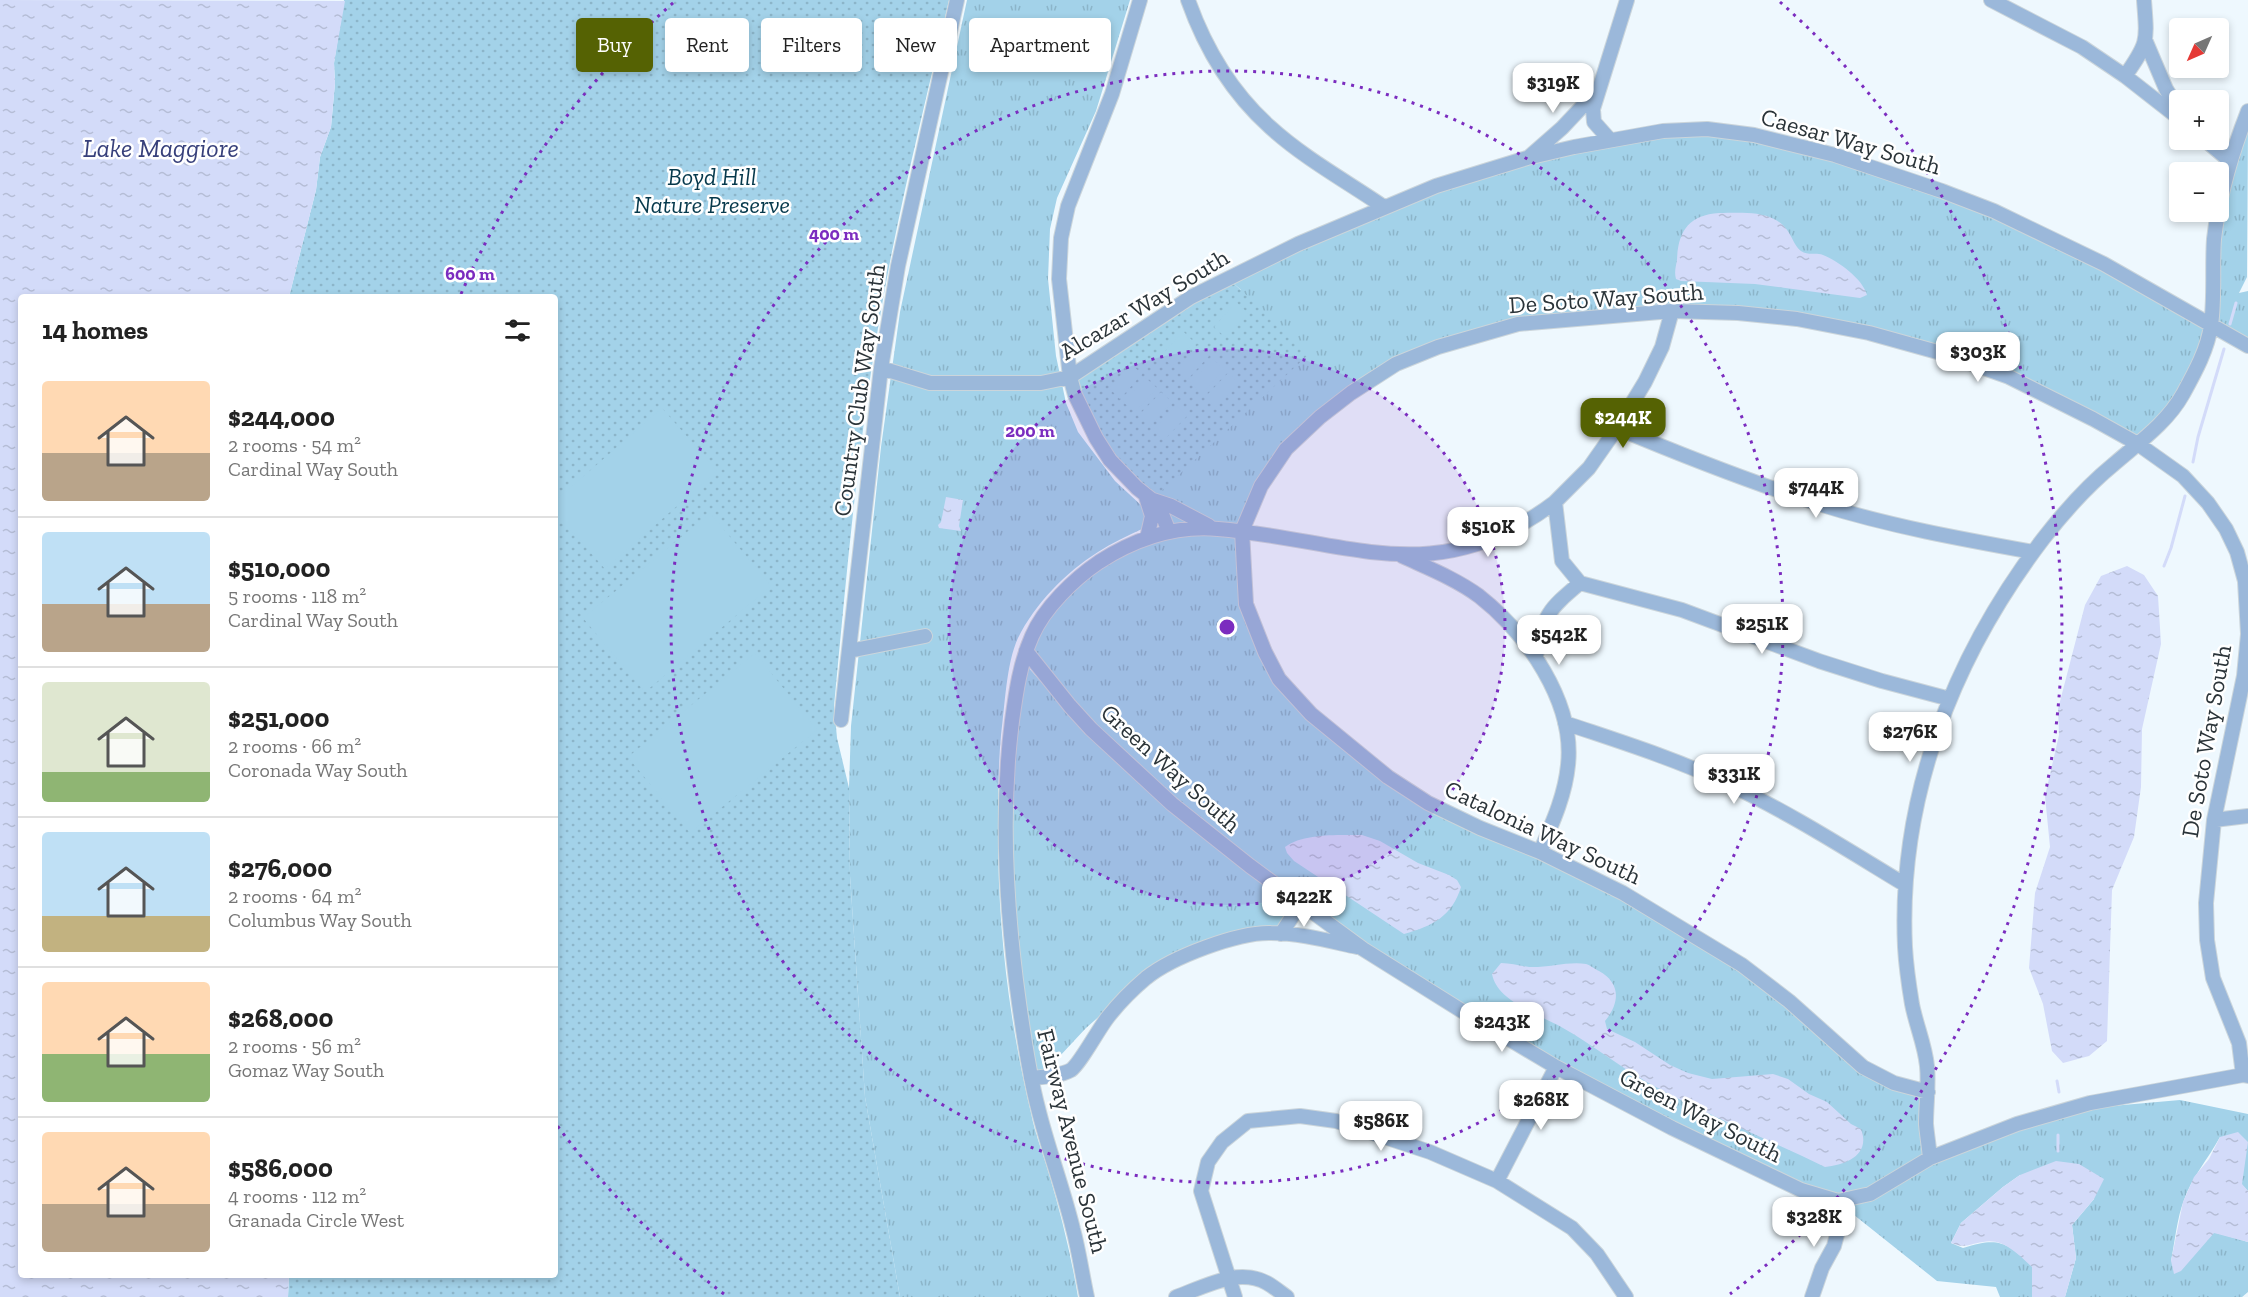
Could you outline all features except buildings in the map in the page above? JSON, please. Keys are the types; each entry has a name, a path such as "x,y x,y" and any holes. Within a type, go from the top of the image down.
{"street":[{"name":"Country Club Way South","path":"841,720 881,368 898,266 957,0"},
{"path":"1140,0 1112,94 1068,206 1061,238 1059,279 1070,377 1075,395 1096,438 1110,460 1160,509 1169,532"},
{"path":"1188,0 1200,33 1242,99 1262,120 1295,147 1384,207"},
{"path":"1610,140 1594,122 1593,109 1627,0"},
{"path":"1991,0 2082,47 2125,76 2169,110"},
{"path":"2144,0 2146,42 2169,94"},
{"path":"2125,76 2141,54 2146,42"},
{"path":"1527,158 1562,128 1599,89"},
{"path":"1930,1158 1926,1124 1927,1064 1912,1004 1905,949 1904,884 1920,784 1950,699 2002,600 2033,552 2059,518 2086,489 2162,421 2181,398 2205,349 2211,327 2215,237 2230,161 2248,111"},
{"name":"Caesar Way South","path":"1384,207 1436,186 1527,158 1610,140 1663,131 1707,129 1754,135 1835,155 1994,211 2104,264 2248,346"},
{"path":"2217,150 2230,161"},
{"name":"Alcazar Way South","path":"881,368 930,383 970,385 1041,383 1070,377 1191,297 1298,244 1384,207"},
{"path":"1400,555 1435,554 1469,548 1500,537 1555,502 1589,468 1617,428 1645,382 1662,347 1672,310"},
{"name":"De Soto Way South","path":"1242,531 1261,486 1286,449 1320,417 1351,393 1396,364 1438,347 1518,324 1672,310 1797,319 1869,333 1930,350 2008,377 2093,419 2138,444 2183,476 2208,503 2226,529 2245,581 2248,616 2244,676 2214,820 2206,903 2207,940 2215,986 2243,1042 2245,1075"},
{"path":"1617,428 1703,464 1821,504 1926,532 2033,552"},
{"path":"1148,497 1213,528"},
{"path":"1147,538 1152,516 1148,497"},
{"path":"1555,502 1562,561 1581,584 1682,610 1882,681 1950,699"},
{"name":"Fairway Avenue South","path":"1087,1297 1073,1229 1031,1078 1008,916 1007,761 1017,687 1026,651 1034,631 1069,586 1090,568 1147,538 1169,532 1191,528 1213,528 1348,550 1400,555"},
{"name":"Catalonia Way South","path":"1242,531 1246,604 1265,652 1279,679 1311,714 1388,777 1428,803 1480,828 1540,852 1623,893 1742,965 1789,1001 1863,1067 1894,1083 1928,1092"},
{"path":"1400,555 1444,575 1479,596 1515,629 1536,656 1554,691 1569,742 1566,784 1556,816 1540,852"},
{"path":"1536,656 1546,615 1560,600 1581,584"},
{"path":"849,651 925,636"},
{"name":"Green Way South","path":"1026,651 1091,729 1172,804 1363,949 1556,1067 1734,1159 1801,1190 1838,1201"},
{"path":"1565,723 1649,752 1725,782 1819,832 1904,884"},
{"path":"2214,820 2248,816"},
{"path":"1281,934 1301,903"},
{"name":"Green Way South","path":"1031,1078 1050,1076 1072,1069 1108,1016 1148,976 1187,956 1230,939 1270,932 1315,938 1363,949"},
{"path":"1497,1181 1556,1067"},
{"path":"1812,1297 1822,1268 1834,1246 1839,1227 1838,1201 1870,1194 1930,1158 2017,1124 2090,1103 2245,1075"},
{"path":"1235,1297 1201,1191 1208,1162 1222,1142 1248,1121 1300,1116 1336,1121 1430,1152 1497,1181 1572,1228 1598,1254 1626,1297"},
{"path":"1176,1297 1230,1277 1250,1277 1267,1282 1287,1297"}],"green space":[{"name":"Boyd Hill Nature Preserve","path":"344,0 949,0 945,18 874,18 874,72 932,72 902,205 878,328 858,469 834,706 837,738 849,788 850,876 865,1097 900,1297 288,1297 289,1278 558,1278 558,294 290,294 316,190 320,157 331,127 335,83 334,63"},
{"path":"967,0 1130,0 1111,62 1111,18 969,18 969,72 1108,72 1096,111 1057,198 1050,229 1048,279 1056,356 1066,403 1078,432 1115,481 1142,506 1147,522 1142,529 1103,549 1074,569 1033,613 1014,648 1008,672 1001,735 998,835 1000,905 1006,975 1023,1078 1033,1121 1062,1219 1078,1297 900,1297 865,1097 850,876 851,726 881,447 900,312 952,72 957,72 957,47"},
{"path":"2248,127 2247,277 2239,293 2248,291 2248,340 2217,323 2221,222 2229,222 2229,183"},
{"path":"1706,134 1758,142 1859,167 1957,202 2006,223 2126,282 2205,329 2194,357 2167,406 2145,430 2133,436 1957,354 1722,307 1442,340 1317,414 1240,526 1166,528 1155,497 1241,290 1232,282 1300,248 1437,191 1529,163 1663,136"},
{"path":"1232,282 1310,353 1155,497 1109,449 1087,410 1076,379 1193,301"},
{"path":"1236,302 1248,313 1225,337 1214,327"},
{"path":"1183,331 1194,342 1172,366 1161,356"},
{"path":"1198,345 1209,356 1187,380 1176,370"},
{"path":"1213,359 1224,369 1202,394 1190,383"},
{"path":"1131,364 1142,374 1120,399 1109,388"},
{"path":"1228,373 1239,383 1216,407 1205,397"},
{"path":"1146,378 1157,388 1135,412 1123,402"},
{"path":"1161,392 1172,402 1150,426 1138,416"},
{"path":"1176,405 1187,416 1164,440 1153,430"},
{"path":"662,408 717,471 605,569 558,515 558,498"},
{"path":"710,513 771,586 645,692 583,618"},
{"path":"1207,533 1237,536 1260,655 1351,756 1598,884 1738,969 1786,1005 1839,1054 1920,1098 1925,1155 1868,1189 1839,1196 1803,1185 1737,1155 1563,1064 1465,1007 1365,944 1254,862 1176,800 1093,725 1030,654 1051,615 1082,582 1100,568 1140,547 1161,540"},
{"path":"755,653 817,730 690,833 628,757"},
{"path":"1027,666 1086,733 1294,905 1279,928 1229,934 1111,1006 1086,1028 1045,1072 1035,1073 1013,915 1011,839 1012,761"},
{"path":"2180,1100 2248,1114 2248,1191 2242,1185 2220,1137 2187,1192 2178,1222 2171,1261 2200,1247 2214,1232 2248,1242 2248,1292 2242,1297 2065,1297 2076,1258 2072,1225 2094,1199 2020,1175 1961,1223 1951,1243 1963,1248 1993,1242 2008,1246 2032,1266 2032,1297 2000,1297 1996,1287 1937,1281 1843,1205 1932,1163 2018,1129 2089,1108"}],"water":[{"name":"Lake Maggiore","path":"0,0 345,1 334,63 335,83 331,127 320,157 316,190 290,294 18,294 18,1278 289,1278 288,1297 0,1297"},
{"path":"1719,213 1754,214 1774,219 1788,231 1801,251 1823,255 1842,266 1861,283 1867,295 1860,298 1755,284 1676,279 1678,250 1687,226 1700,217"},
{"path":"946,497 963,500 959,526 961,531 939,528"},
{"path":"2127,566 2144,575 2158,596 2161,644 2142,729 2141,787 2134,837 2112,890 2107,1041 2089,1056 2063,1063 2052,1051 2043,1004 2029,968 2035,893 2050,847 2045,796 2059,735 2058,709 2085,605 2101,576"},
{"path":"1362,835 1380,841 1418,863 1457,880 1461,887 1447,913 1424,927 1404,934 1294,861 1285,847 1311,837"},
{"path":"1501,963 1529,967 1572,963 1589,965 1606,976 1615,987 1613,1007 1605,1021 1607,1029 1635,1042 1670,1065 1688,1073 1712,1079 1773,1074 1788,1079 1809,1094 1827,1102 1851,1124 1861,1129 1863,1146 1860,1152 1841,1164 1825,1167 1669,1094 1636,1076 1574,1034 1511,1000 1496,984 1492,974"},
{"path":"2238,1132 2248,1142 2242,1184 2248,1191 2248,1242 2214,1233 2181,1271 2174,1274 2171,1261 2183,1202 2194,1177 2209,1159 2220,1137"},
{"path":"2056,1161 2079,1164 2104,1179 2094,1199 2072,1225 2076,1258 2065,1297 2032,1297 2032,1267 2010,1248 1990,1241 1964,1246 1951,1243 1961,1223 2003,1187 2020,1175"}],"waterway":[{"path":"2230,324 2236,303"},
{"path":"2193,462 2224,349"},
{"path":"2164,566 2185,496"},
{"path":"2057,1081 2059,1092"},
{"path":"2058,1135 2058,1151"}]}
